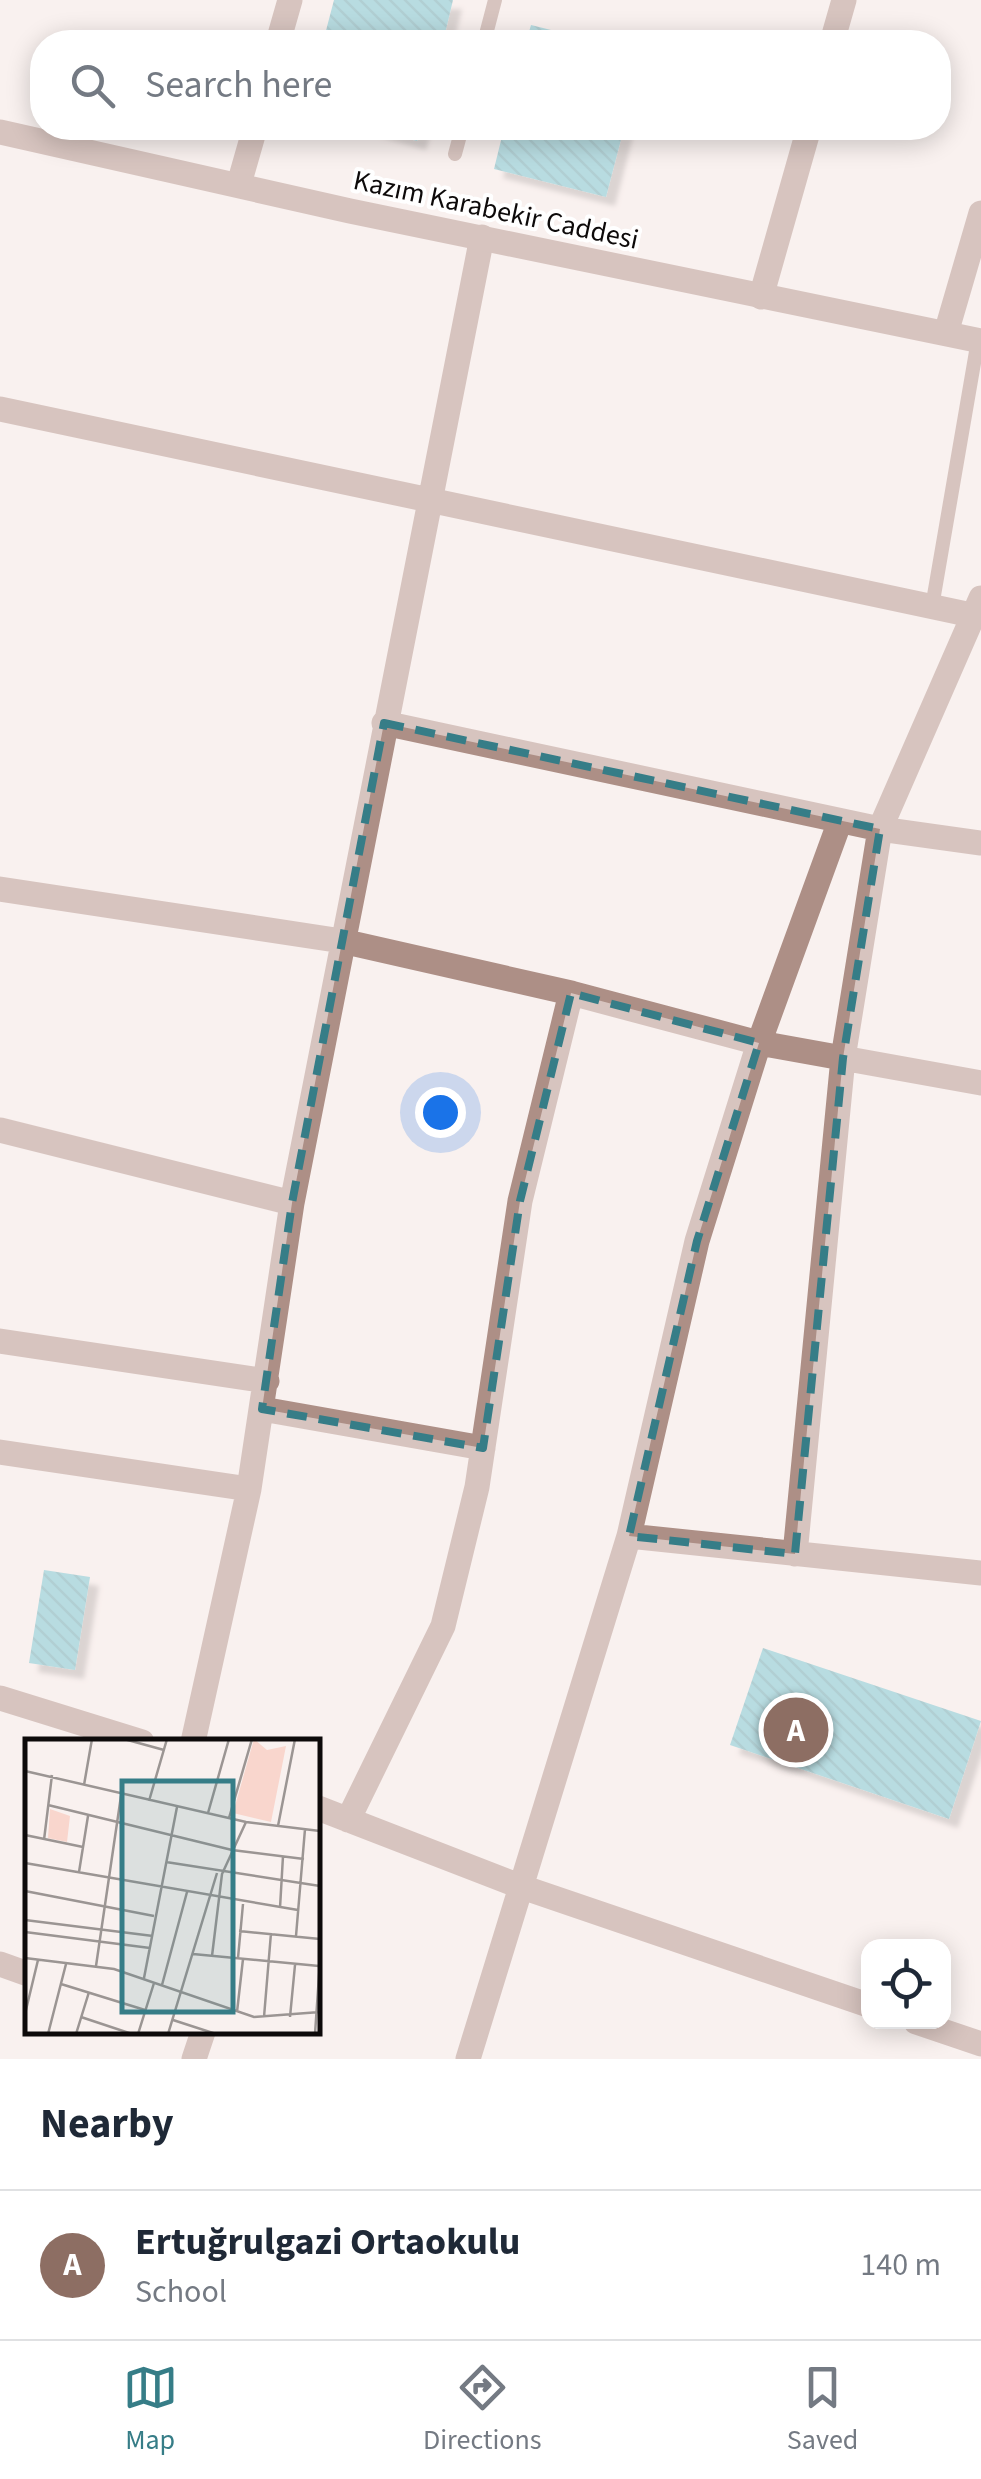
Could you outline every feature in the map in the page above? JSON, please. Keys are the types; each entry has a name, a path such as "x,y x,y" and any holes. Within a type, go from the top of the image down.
{"street":[{"path":"281,30 290,0"},
{"path":"835,30 844,0"},
{"name":"Kazım Karabekir Caddesi","path":"0,132 30,139"},
{"name":"Kazım Karabekir Caddesi","path":"37,140 980,341"},
{"path":"239,184 251,140"},
{"path":"760,297 805,140"},
{"path":"946,334 981,213"},
{"path":"194,1739 249,1489 292,1202 482,237"},
{"path":"0,409 932,608 978,611 880,829 843,1058 796,1554"},
{"path":"384,723 840,821 981,843"},
{"path":"468,2059 629,1536 697,1241 759,1042 840,821"},
{"path":"0,889 342,941 571,992 759,1042 981,1083"},
{"path":"348,1820 442,1626 483,1448 520,1202 571,992"},
{"path":"0,1130 292,1202"},
{"path":"0,1341 267,1381"},
{"path":"262,1408 483,1448"},
{"path":"0,1452 249,1489"},
{"path":"629,1536 981,1573"},
{"path":"0,1698 132,1739"},
{"path":"320,1809 522,1887 861,2003"},
{"path":"0,1964 25,1973"},
{"path":"937,2029 981,2044"}],"lane":[{"path":"487,30 495,0"},
{"path":"456,154 459,140"},
{"path":"932,608 980,341"}],"highlighted area":[{"path":"384,723 880,829 843,1058 795,1554 629,1536 697,1241 759,1043 571,993 520,1201 483,1448 262,1409 292,1203"}],"building":[{"path":"334,0 453,0 446,30 326,30"},
{"path":"501,140 621,140 606,197 494,169"},
{"path":"44,1570 90,1577 75,1670 29,1663"},
{"path":"763,1648 981,1721 949,1819 730,1745"}],"place":[{"name":"Ertuğrulgazi Ortaokulu","path":"796,1730"}]}
